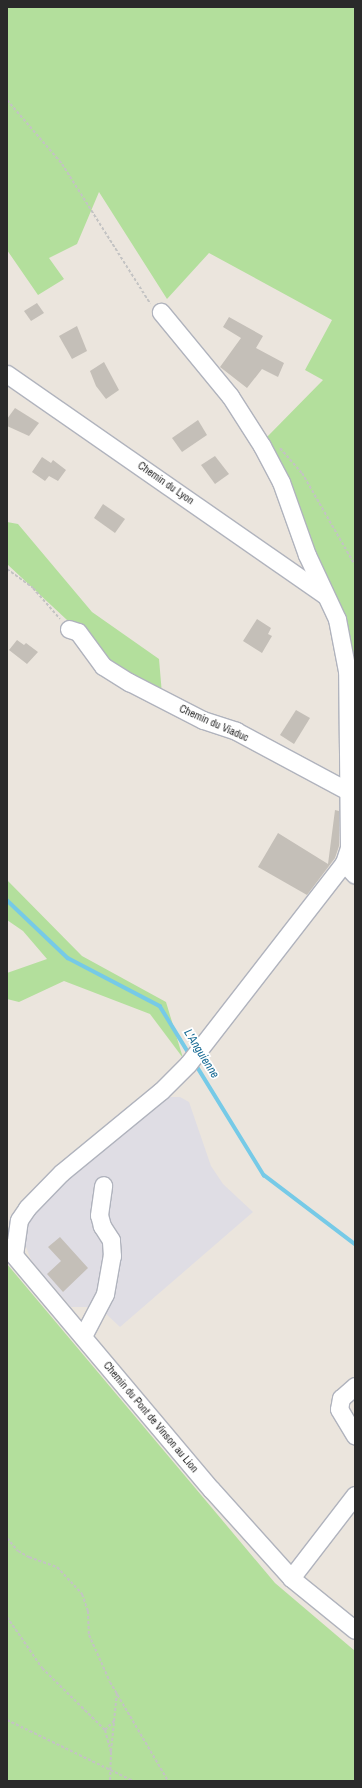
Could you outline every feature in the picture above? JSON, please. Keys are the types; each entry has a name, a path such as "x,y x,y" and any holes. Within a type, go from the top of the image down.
{"street":[{"path":"11,1251 19,1220 27,1208 61,1173 161,1091 192,1059 350,869 350,792 345,653 337,619 324,594 281,482 261,445 230,396 161,312"},
{"name":"Chemin du Lyon","path":"7,374 324,594"},
{"name":"Chemin du Viaduc","path":"69,629 78,632 103,666 129,682 203,720 236,731 350,792"},
{"path":"83,1336 104,1294 112,1256 111,1240 102,1226 99,1215 103,1185"},
{"name":"Chemin du Pont de Vinson au Lion","path":"11,1251 211,1489 291,1578 355,1630"},
{"path":"355,1386 341,1398 340,1409 355,1436"},
{"path":"291,1578 355,1494"}],"path":[{"path":"7,100 62,164 148,301 161,312"},
{"path":"261,445 272,439 302,473 355,565"},
{"path":"7,569 33,588 69,629"},
{"path":"7,1538 18,1551 29,1557 57,1567 82,1594 88,1611 88,1635 117,1692 168,1781"},
{"path":"7,1617 42,1668 105,1730 111,1752"},
{"path":"110,1781 111,1752 117,1692"},
{"path":"7,1720 134,1781"},
{"path":"105,1730 114,1721"}],"shaded area":[{"path":"164,1097 180,1097 189,1102 211,1166 223,1184 253,1212 120,1327 103,1311 93,1307 71,1307 31,1260 25,1244 24,1229 31,1211 69,1172"}],"green space":[{"path":"7,7 355,7 355,761 333,592 267,437 323,380 305,370 332,320 209,253 167,299 99,192 77,244 49,258 64,279 38,295 7,250"},
{"path":"7,522 18,524 92,612 159,659 162,694 126,675 7,564"},
{"path":"7,880 82,956 166,1002 183,1058 150,1014 64,981 19,1002 7,999 7,973 47,959 23,931 7,920"},
{"path":"7,1264 275,1583 355,1651 355,1781 7,1781"}],"building":[{"path":"37,303 44,313 31,321 24,311"},
{"path":"229,317 263,336 256,348 284,363 278,377 262,369 247,388 220,367 241,338 223,327"},
{"path":"77,326 87,351 72,359 59,336"},
{"path":"104,362 119,390 106,399 96,386 90,371"},
{"path":"15,408 39,423 29,436 7,426 7,419"},
{"path":"198,420 207,435 182,452 172,438"},
{"path":"215,456 229,474 215,484 201,465"},
{"path":"42,457 51,463 53,460 66,470 58,481 49,476 45,481 32,472"},
{"path":"103,504 125,519 115,533 94,518"},
{"path":"257,619 271,628 268,634 272,636 262,653 243,641"},
{"path":"17,640 24,645 26,643 38,652 27,664 9,650"},
{"path":"296,710 310,718 294,744 280,735"},
{"path":"335,810 339,811 339,846 335,858 307,895 258,867 278,833 328,864"},
{"path":"60,1237 88,1268 63,1292 47,1274 61,1261 48,1247"}],"waterway":[{"name":"L'Anguienne","path":"7,900 68,958 160,1006 190,1055"},
{"name":"L'Anguienne","path":"195,1063 264,1175 355,1244"}]}
